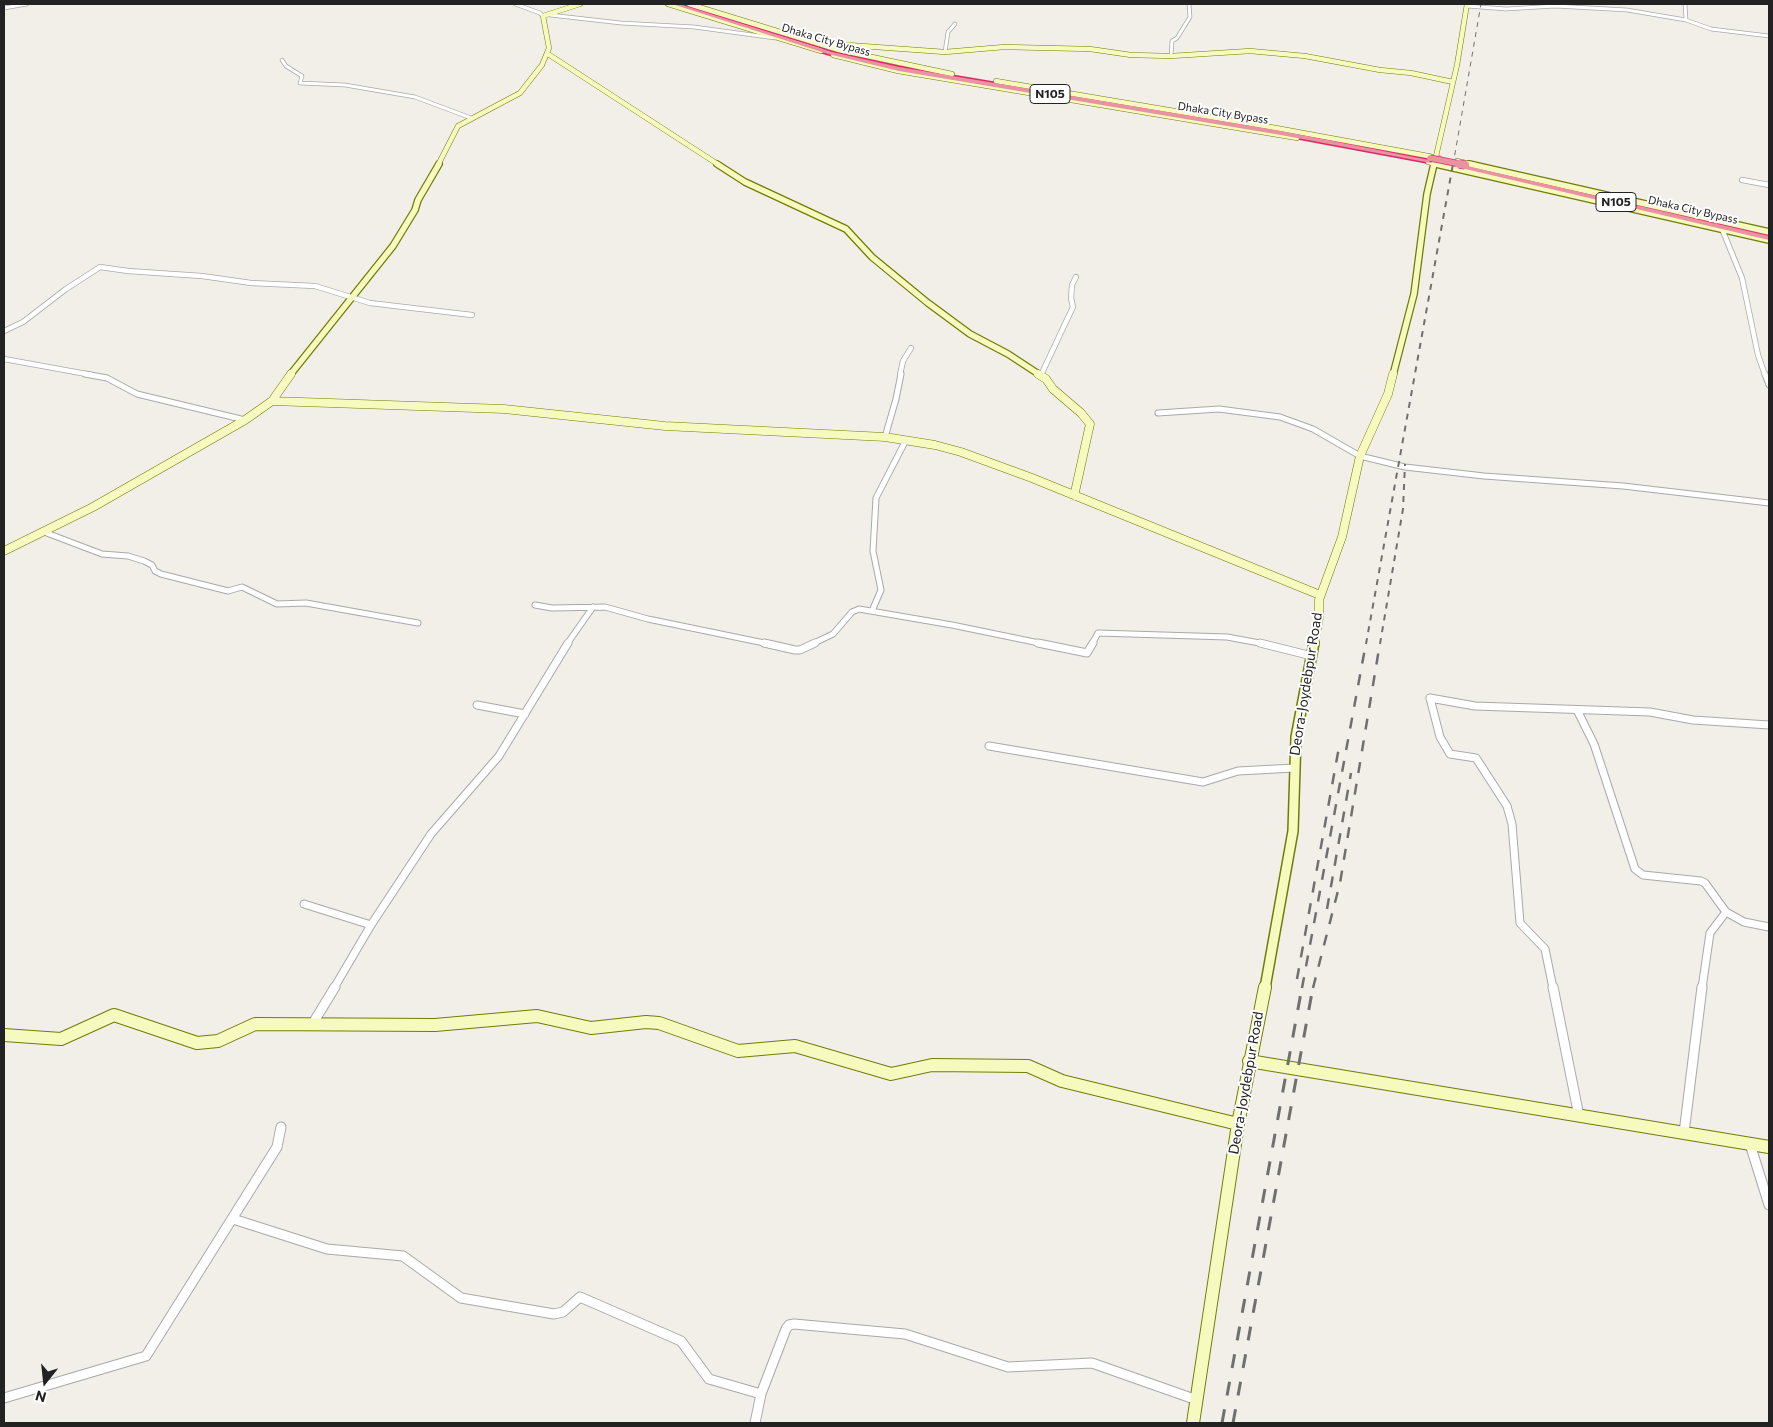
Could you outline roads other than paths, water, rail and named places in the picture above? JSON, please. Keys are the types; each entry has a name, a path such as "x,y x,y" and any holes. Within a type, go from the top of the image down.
{"highway":[{"name":"Dhaka City Bypass","path":"675,4 830,53 900,69 1290,134 1433,160 1769,233"},
{"name":"Dhaka City Bypass","path":"683,4 835,51 901,67 1433,160"},
{"name":"Dhaka City Bypass","path":"1464,166 1769,239"}],"street":[{"path":"4,8 27,4"},
{"path":"4,551 93,507 245,420 272,401 300,361 393,246 415,210 418,200 458,126 520,93 548,54 542,16 540,13 515,4"},
{"path":"542,16 580,4"},
{"path":"668,4 828,54 898,71 1433,160 1769,239"},
{"path":"689,4 816,43 912,67 1276,128 1769,233"},
{"path":"1172,56 1172,41 1177,38 1190,17 1189,4"},
{"path":"1685,4 1686,20"},
{"path":"1467,5 1503,9 1549,6 1613,9 1686,20 1711,29 1769,36"},
{"name":"Deora-Joydebpur Road","path":"1192,1423 1238,1124 1249,1061 1277,929 1293,831 1296,737 1320,618 1320,595 1342,537 1360,456 1388,394 1414,294 1433,160 1453,82 1467,5"},
{"path":"550,15 621,23 699,28 776,38"},
{"path":"945,52 948,32 955,24"},
{"path":"816,43 945,52 1004,47 1090,50 1130,55 1172,56 1247,51 1301,56 1380,70 1411,73 1453,82"},
{"path":"548,54 745,182 846,229 872,257 921,298 970,334 1008,354 1041,375 1090,424 1075,492 1076,496"},
{"path":"282,60 286,66 302,76 300,83 345,84 415,97 471,118"},
{"path":"1742,180 1769,185"},
{"path":"1722,229 1742,278 1758,355 1769,385"},
{"path":"4,331 23,322 66,288 100,267 128,271 202,276 251,283 315,286 384,306 472,315"},
{"path":"1041,375 1073,307 1071,298 1072,285 1076,277"},
{"path":"885,437 896,399 903,361 911,348"},
{"path":"4,359 107,378 136,394 245,420"},
{"path":"272,401 504,408 665,426 885,437 906,440 960,452 1076,496 1320,595"},
{"path":"1158,413 1218,409 1280,417 1313,429 1360,456 1405,467 1484,476 1623,486 1769,503"},
{"path":"872,611 881,590 873,551 876,498 906,440"},
{"path":"44,532 102,554 128,556 144,561 152,565 155,571 161,574 228,591 242,587 277,604 306,603 418,623"},
{"path":"535,605 556,608 608,607 648,619 797,650 833,634 855,610 872,611 1088,652 1098,633 1227,637 1249,640 1312,656"},
{"path":"313,1023 371,925 431,834 499,756 593,607"},
{"path":"1579,1116 1545,949 1520,922 1519,918 1512,824 1507,806 1476,758 1450,754 1440,737 1430,698 1475,706 1650,712 1693,720 1769,725"},
{"path":"478,705 524,714"},
{"path":"1577,710 1594,744 1635,869 1643,875 1702,881 1726,912 1744,922 1769,927"},
{"path":"989,746 1202,782 1238,771 1294,768"},
{"path":"304,904 371,925"},
{"path":"1684,1133 1710,933 1726,912"},
{"path":"4,1034 61,1039 114,1015 197,1043 218,1041 251,1024 435,1025 537,1016 591,1028 646,1022 659,1023 738,1051 795,1046 891,1074 932,1066 1028,1066 1062,1081 1238,1124"},
{"path":"1249,1061 1769,1147"},
{"path":"4,1398 146,1356 153,1349 278,1147 281,1127"},
{"path":"1750,1144 1769,1205"},
{"path":"233,1219 327,1249 403,1256 461,1298 554,1314 563,1312 580,1298 604,1306 682,1341 709,1379 761,1394"},
{"path":"755,1423 761,1394 786,1329 789,1325 794,1324 905,1334 1008,1367 1092,1363 1197,1400"}],"railway":[{"path":"1453,165 1481,4"},
{"path":"1366,644 1453,164"},
{"path":"1380,644 1403,509 1405,464"},
{"path":"1302,988 1366,643"},
{"path":"1313,988 1340,883 1380,643"},
{"path":"1297,979 1339,747"},
{"path":"1327,909 1351,773"},
{"path":"1222,1423 1302,987"},
{"path":"1233,1423 1313,987"}]}
